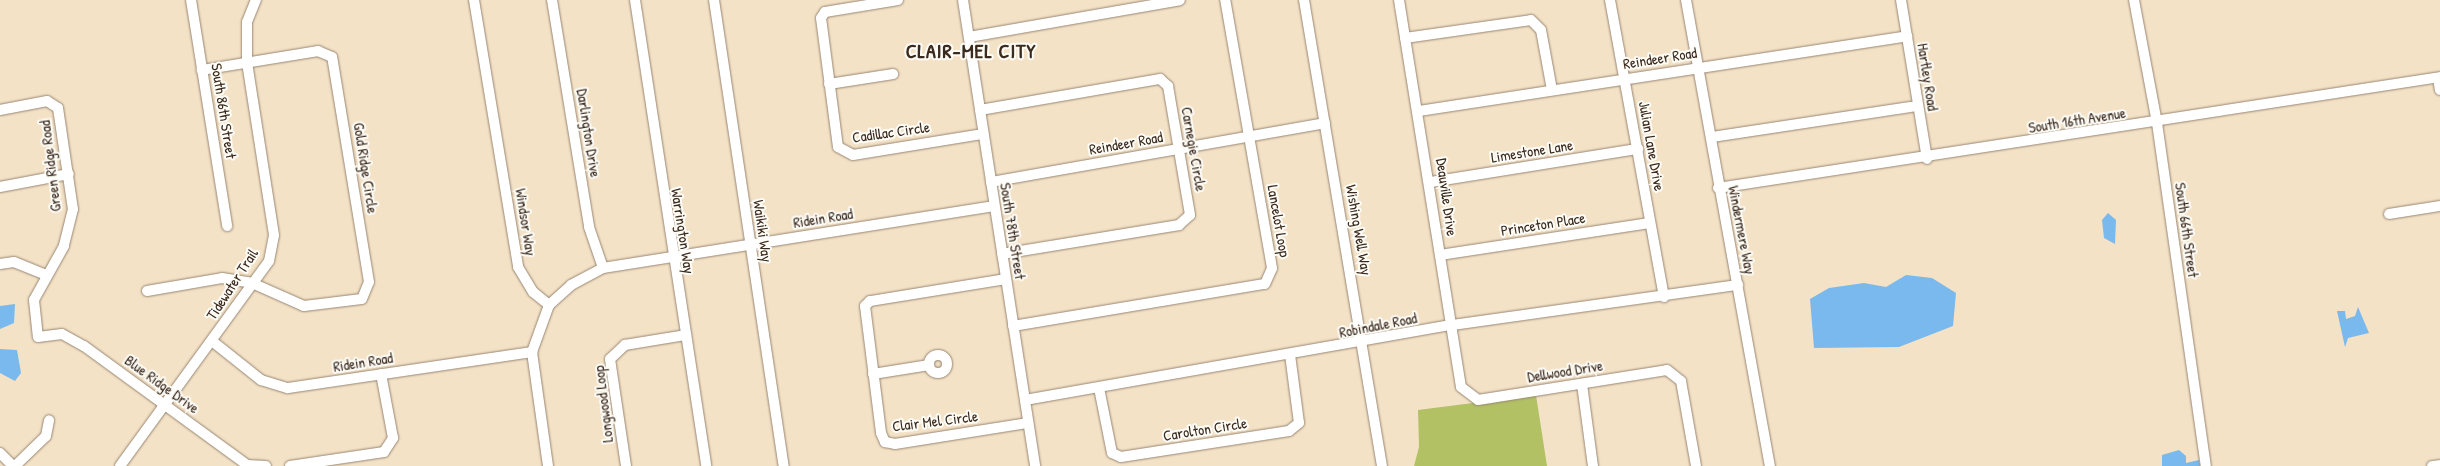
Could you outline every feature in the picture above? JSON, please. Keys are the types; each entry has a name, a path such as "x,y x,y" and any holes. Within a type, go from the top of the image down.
{"street":[{"name":"South 86th Street","path":"191,0 227,226"},
{"name":"Tidewater Trail","path":"122,465 212,341 252,282 269,261 274,235 247,63 247,22 256,0"},
{"name":"Windsor Way","path":"474,0 518,267 533,292 549,305"},
{"name":"Darlington Drive","path":"552,0 589,227 603,268"},
{"name":"Warrington Way","path":"635,0 671,257 686,335 706,466"},
{"name":"Waikiki Way","path":"714,0 749,244 784,466"},
{"name":"Cadillac Circle","path":"898,0 825,12 819,26 838,147 844,153 983,134"},
{"name":"South 78th Street","path":"963,0 1035,466"},
{"path":"969,37 1180,0"},
{"name":"Lancelot Loop","path":"1013,326 1265,284 1272,268 1225,0"},
{"name":"Wishing Well Way","path":"1304,0 1382,466"},
{"name":"Deauville Drive","path":"1399,0 1431,182 1440,255 1462,387 1468,396"},
{"name":"Julian Lane Drive","path":"1610,0 1664,297"},
{"name":"Windermere Way","path":"1686,0 1712,137 1718,188 1738,285 1770,466"},
{"name":"Hartley Road","path":"1901,0 1926,158"},
{"name":"South 66th Street","path":"2134,0 2157,123 2206,466"},
{"path":"1405,38 1531,20 1541,30 1552,90"},
{"name":"Reindeer Road","path":"1419,111 1907,36"},
{"name":"Gold Ridge Circle","path":"202,70 318,51 332,57 369,282 362,299 304,306 252,282"},
{"path":"828,84 893,74"},
{"path":"2439,78 2440,90"},
{"name":"South 16th Avenue","path":"1718,188 2157,123 2439,78"},
{"name":"Carnegie Circle","path":"980,110 1160,79 1168,86 1190,215 1179,225 1002,254"},
{"name":"Green Ridge Road","path":"0,110 47,101 58,108 69,174 72,209 64,246 46,275 34,300 38,337"},
{"path":"1712,137 1918,106"},
{"name":"Reindeer Road","path":"991,182 1249,138 1325,123"},
{"name":"Limestone Lane","path":"1431,182 1638,149"},
{"path":"0,187 69,174"},
{"name":"Ridein Road","path":"549,305 571,285 603,268 994,206"},
{"path":"2389,214 2440,206"},
{"name":"Princeton Place","path":"1440,255 1650,223"},
{"path":"0,264 14,262 46,275"},
{"path":"147,291 222,278 252,282"},
{"name":"Clair Mel Circle","path":"1006,279 870,301 864,314 873,374 885,442 1028,423"},
{"name":"Robindale Road","path":"1025,400 1363,344 1452,325 1664,297 1738,285"},
{"path":"548,466 532,352 549,305"},
{"name":"Blue Ridge Drive","path":"38,337 62,334 84,346 247,464 266,466"},
{"name":"Longwood Loop","path":"626,466 610,359 625,345 686,335"},
{"name":"Ridein Road","path":"212,341 261,380 288,388 532,352"},
{"name":"Carolton Circle","path":"1099,388 1112,453 1121,457 1289,431 1299,423 1290,356"},
{"path":"873,374 929,365"},
{"name":"Dellwood Drive","path":"1468,396 1478,400 1667,370 1681,381 1696,466"},
{"path":"290,466 384,452 393,438 382,374"},
{"path":"1582,384 1593,466"},
{"path":"0,453 14,466 46,436 49,420"},
{"path":"2432,466 2440,465"}],"green space":[{"path":"1536,395 1547,466 1414,466 1419,447 1418,410"}],"water":[{"path":"2108,213 2116,220 2115,244 2104,238 2102,220"},
{"path":"1906,275 1932,278 1956,293 1953,326 1899,347 1814,348 1810,299 1829,288 1864,283 1886,287"},
{"path":"15,304 14,323 0,329 0,306"},
{"path":"2358,307 2369,333 2348,338 2345,347 2337,311 2345,311 2346,319 2355,316"},
{"path":"0,349 17,350 21,373 15,381 0,373"},
{"path":"2179,450 2186,456 2186,463 2199,460 2200,466 2162,466 2162,455"}],"district":[{"name":"CLAIR-MEL CITY","path":"971,50"}]}
